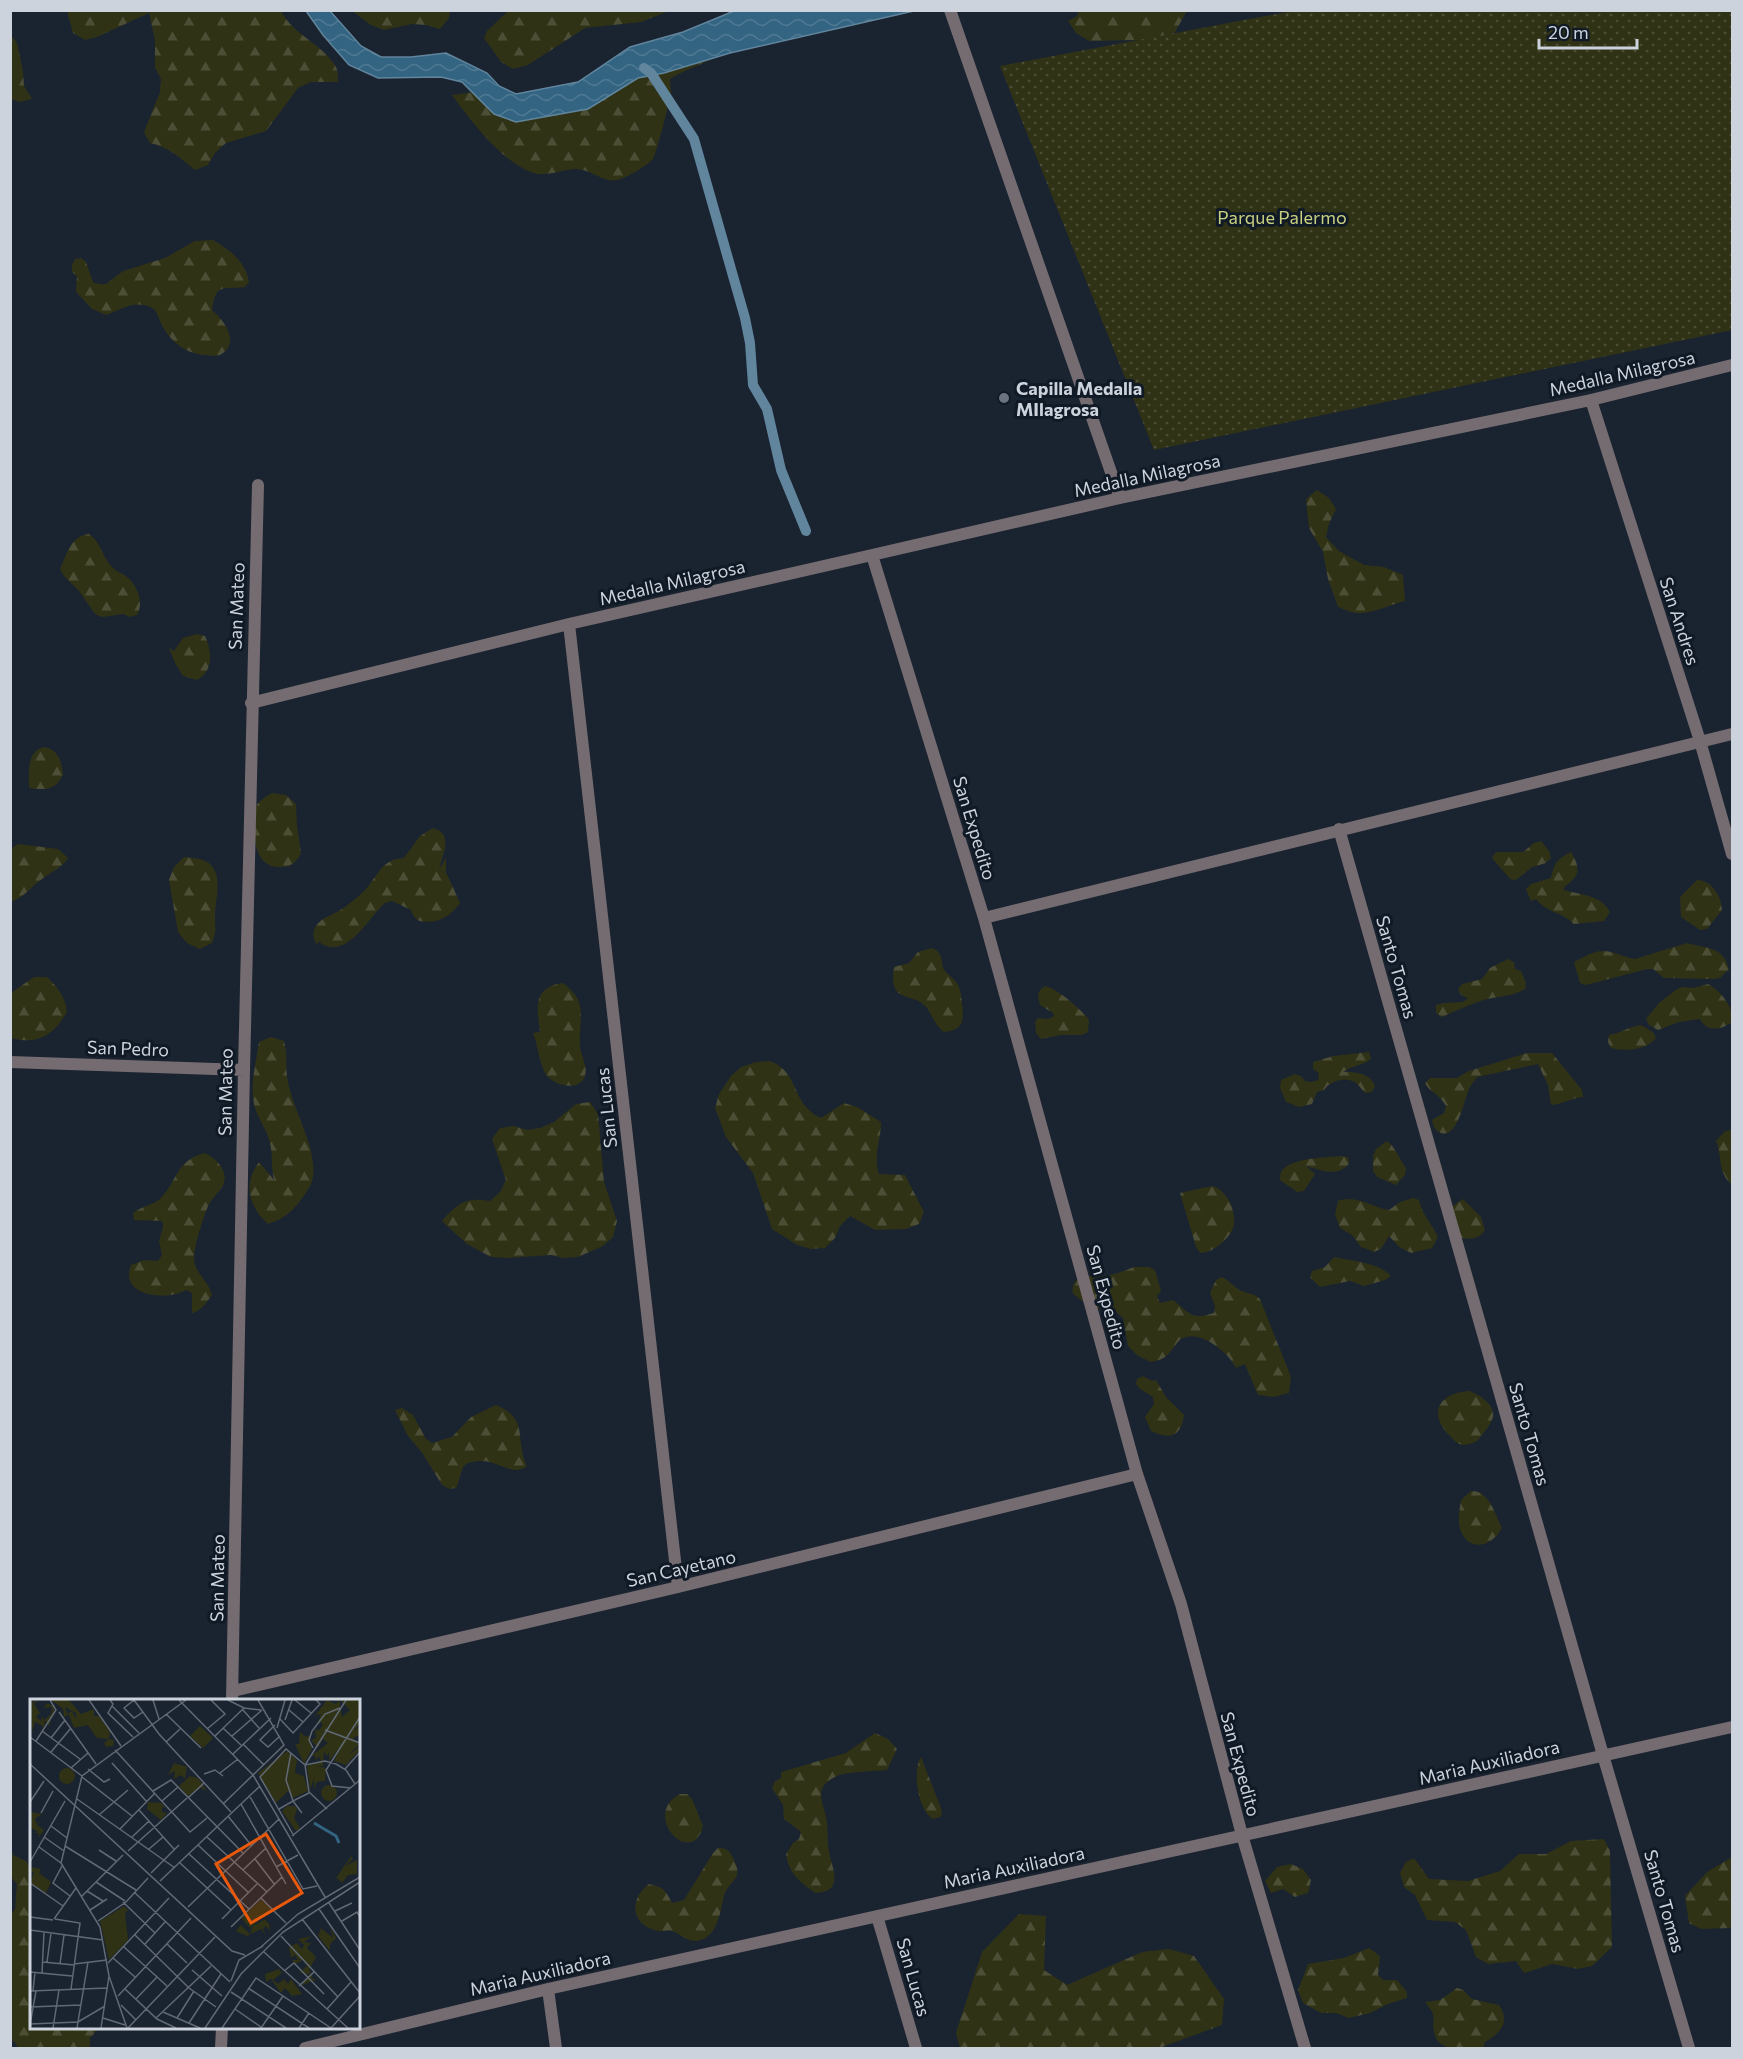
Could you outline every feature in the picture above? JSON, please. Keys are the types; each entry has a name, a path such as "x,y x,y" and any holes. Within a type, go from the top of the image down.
{"street":[{"path":"950,10 1120,498"},
{"name":"Medalla Milagrosa","path":"251,703 569,624 1120,498 1591,400 1732,365"},
{"name":"San Andres","path":"1591,400 1700,741 1732,854"},
{"name":"San Mateo","path":"232,1696 251,703 258,485"},
{"name":"San Expedito","path":"872,555 984,918 1137,1474 1181,1604 1242,1835 1305,2049"},
{"name":"San Lucas","path":"569,624 678,1587"},
{"path":"984,918 1732,734"},
{"name":"Santo Tomas","path":"1339,829 1689,2049"},
{"name":"San Pedro","path":"10,1062 244,1070"},
{"name":"San Cayetano","path":"232,1696 1137,1474"},
{"name":"Maria Auxiliadora","path":"305,2049 548,1989 1732,1726"},
{"name":"San Lucas","path":"877,1916 916,2049"},
{"path":"548,1989 556,2049"},
{"path":"221,2049 222,2029"}],"green space":[{"path":"450,10 449,18 440,29 412,24 384,30 371,25 352,11"},
{"path":"67,11 281,11 293,27 330,59 337,69 338,82 311,82 298,88 266,131 226,143 215,153 208,165 195,170 169,150 150,143 144,132 160,92 161,79 155,68 155,40 149,13 97,37 85,40 73,33"},
{"path":"508,11 669,11 641,22 585,28 528,65 513,69 501,62 484,38 487,31"},
{"path":"1079,11 1187,11 1175,32 1165,41 1150,45 1136,40 1089,41 1076,33 1068,21 1077,16"},
{"name":"Parque Palermo","path":"1292,11 1732,11 1732,330 1154,450 1000,66"},
{"path":"10,34 17,43 24,86 32,99 19,102 11,99"},
{"path":"723,52 670,79 670,98 653,159 618,180 607,179 580,169 543,174 522,168 488,140 452,95 482,91 521,105 645,65"},
{"path":"213,240 241,262 249,282 245,287 221,289 216,295 212,310 221,319 230,336 228,348 219,355 198,354 178,345 163,328 154,309 150,307 133,305 106,315 92,309 76,292 77,276 72,272 75,259 81,258 86,262 93,282 106,284 123,271 165,258 195,241"},
{"path":"1317,490 1329,498 1336,509 1326,537 1339,551 1364,565 1384,567 1403,575 1405,601 1362,613 1338,607 1328,579 1323,552 1309,528 1306,499"},
{"path":"89,534 96,541 111,566 134,585 140,600 137,615 102,617 95,614 79,591 64,576 60,569 70,547 77,538"},
{"path":"197,634 205,636 210,660 203,676 197,680 183,676 169,648 174,651 183,638"},
{"path":"45,747 57,754 63,775 53,787 29,788 29,769 32,757 39,749"},
{"path":"272,793 286,795 296,804 301,853 294,863 283,867 275,867 263,861 255,842 254,810 260,801"},
{"path":"433,828 439,831 445,839 439,869 446,858 446,872 460,903 451,913 437,921 419,921 411,910 392,901 385,903 347,943 338,947 329,947 319,942 316,944 313,932 320,921 353,901 384,866 396,859 404,858 420,836"},
{"path":"1541,841 1549,851 1551,858 1546,863 1532,867 1516,880 1510,879 1492,858 1496,852 1523,852 1534,843"},
{"path":"18,844 58,849 68,858 11,902 11,849"},
{"path":"1571,852 1577,872 1564,890 1602,902 1610,912 1604,921 1574,924 1540,904 1536,899 1531,901 1526,889 1531,884 1551,878 1557,862"},
{"path":"184,857 206,861 215,870 217,876 215,935 212,943 200,949 187,943 178,932 169,880 174,867"},
{"path":"1697,880 1712,886 1720,900 1722,910 1707,929 1700,930 1681,917 1680,897"},
{"path":"1687,943 1719,952 1729,969 1720,978 1713,979 1664,978 1653,969 1647,969 1586,985 1580,983 1574,962 1601,951 1635,959"},
{"path":"932,948 941,956 945,971 957,983 960,991 962,1020 959,1027 951,1031 941,1030 927,1008 915,999 898,992 893,979 894,967 909,963 918,952"},
{"path":"1508,959 1514,962 1515,969 1521,971 1526,983 1525,989 1510,995 1483,1000 1442,1017 1436,1013 1436,1005 1463,1002 1468,998 1461,995 1458,989 1462,984 1482,979 1490,968"},
{"path":"34,977 47,977 51,981 63,997 67,1012 56,1027 44,1037 29,1040 11,1038 11,993"},
{"path":"563,983 577,997 580,1005 580,1046 586,1070 581,1082 571,1086 558,1084 545,1073 533,1033 540,1032 538,1007 541,994 553,985"},
{"path":"1708,984 1726,1000 1731,1011 1732,1022 1714,1029 1700,1019 1679,1022 1658,1030 1649,1025 1646,1019 1659,1003 1677,989"},
{"path":"1045,986 1063,995 1075,1005 1089,1020 1088,1032 1082,1035 1060,1035 1041,1039 1036,1033 1035,1022 1038,1018 1048,1019 1054,1016 1039,1002 1039,992"},
{"path":"1641,1025 1653,1032 1656,1038 1652,1042 1635,1049 1611,1048 1608,1042 1609,1035"},
{"path":"271,1037 284,1041 288,1082 308,1141 313,1176 308,1189 294,1209 268,1224 252,1202 250,1186 254,1170 259,1162 274,1180 270,1143 253,1100 259,1042"},
{"path":"1369,1052 1371,1059 1343,1072 1366,1076 1375,1086 1372,1092 1365,1093 1355,1082 1342,1080 1317,1092 1312,1104 1299,1107 1286,1102 1280,1088 1281,1080 1295,1074 1301,1076 1305,1081 1318,1080 1319,1073 1313,1069 1313,1062 1333,1056"},
{"path":"1527,1053 1552,1053 1582,1090 1583,1097 1551,1105 1548,1085 1538,1064 1477,1077 1469,1089 1455,1126 1451,1131 1445,1133 1436,1130 1432,1120 1444,1113 1446,1106 1425,1083 1430,1078 1457,1078 1469,1071"},
{"path":"770,1061 787,1073 804,1105 821,1118 844,1103 857,1107 881,1122 877,1154 879,1174 905,1175 924,1212 919,1224 906,1229 875,1230 850,1216 825,1248 811,1249 797,1245 772,1229 753,1173 726,1137 715,1108 719,1094 731,1076 741,1067 756,1062"},
{"path":"590,1102 598,1114 604,1182 617,1221 613,1237 603,1246 578,1257 563,1258 551,1255 491,1257 467,1244 442,1221 463,1203 474,1200 490,1201 500,1192 506,1180 492,1139 500,1128 514,1126 527,1130 540,1128 554,1122 576,1104"},
{"path":"1732,1129 1732,1185 1722,1170 1715,1142 1724,1132"},
{"path":"1387,1141 1395,1149 1406,1168 1405,1175 1396,1185 1377,1177 1373,1171 1373,1156 1376,1149"},
{"path":"205,1153 219,1164 225,1179 207,1209 194,1253 196,1268 212,1295 201,1308 192,1313 192,1293 186,1290 168,1295 147,1294 132,1284 129,1276 131,1265 144,1260 158,1261 162,1255 159,1241 163,1227 162,1221 134,1220 133,1213 159,1200 183,1165 188,1160"},
{"path":"1348,1157 1349,1164 1339,1171 1329,1172 1306,1166 1315,1174 1304,1191 1297,1192 1280,1180 1281,1172 1294,1163 1314,1158"},
{"path":"1212,1186 1222,1191 1229,1201 1234,1224 1230,1234 1221,1243 1210,1251 1200,1253 1196,1247 1180,1193"},
{"path":"1413,1198 1419,1200 1438,1237 1432,1248 1411,1253 1399,1247 1389,1236 1381,1249 1374,1252 1361,1247 1352,1235 1340,1228 1335,1214 1338,1201 1344,1199 1357,1200 1389,1210 1400,1202"},
{"path":"1463,1199 1481,1217 1485,1230 1476,1238 1456,1236 1448,1215 1454,1205"},
{"path":"1334,1257 1372,1265 1386,1271 1391,1276 1364,1286 1350,1281 1320,1287 1310,1277 1312,1271 1325,1267"},
{"path":"1134,1267 1149,1267 1155,1270 1161,1291 1157,1296 1160,1303 1173,1300 1196,1316 1214,1313 1215,1306 1210,1293 1216,1280 1222,1277 1240,1290 1258,1297 1291,1377 1289,1393 1273,1397 1258,1395 1245,1364 1236,1368 1220,1349 1196,1337 1188,1336 1181,1339 1165,1357 1151,1362 1138,1356 1128,1346 1123,1318 1113,1309 1090,1306 1073,1294 1075,1281 1080,1278 1115,1274"},
{"path":"1143,1376 1152,1381 1156,1380 1166,1397 1184,1415 1180,1428 1174,1435 1169,1436 1151,1431 1145,1417 1154,1404 1153,1397 1136,1384 1137,1379"},
{"path":"1468,1391 1477,1394 1489,1404 1493,1417 1477,1441 1463,1445 1455,1441 1444,1429 1438,1414 1439,1407 1449,1396"},
{"path":"496,1405 507,1411 517,1423 527,1466 515,1470 489,1462 469,1463 463,1468 456,1488 449,1489 442,1485 423,1454 408,1436 395,1410 402,1408 413,1415 426,1439 432,1443 452,1437 471,1417"},
{"path":"1471,1491 1482,1494 1487,1499 1502,1528 1491,1541 1484,1544 1478,1545 1466,1540 1459,1524 1461,1500"},
{"path":"875,1733 888,1739 897,1749 887,1770 837,1776 829,1781 821,1791 834,1884 825,1891 816,1893 800,1881 789,1866 786,1854 793,1843 799,1839 801,1832 784,1819 783,1805 772,1788 775,1781 781,1778 781,1772 846,1753"},
{"path":"921,1757 941,1808 940,1817 933,1819 924,1807 918,1790 917,1771"},
{"path":"680,1794 687,1794 692,1799 703,1826 697,1838 689,1843 680,1841 667,1825 665,1814 669,1803"},
{"path":"1604,1839 1610,1851 1612,1947 1592,1966 1578,1969 1552,1964 1524,1973 1516,1961 1488,1964 1476,1957 1466,1930 1455,1922 1427,1920 1415,1895 1404,1887 1400,1873 1406,1862 1414,1858 1429,1879 1468,1881 1500,1871 1519,1854 1546,1854 1571,1841"},
{"path":"11,1846 13,1855 26,1861 30,1867 30,2029 98,2029 90,2038 90,2048 18,2048 11,2040 10,1916 15,1909 17,1884 11,1877"},
{"path":"718,1848 730,1852 737,1874 724,1896 716,1925 707,1937 693,1941 672,1931 658,1931 642,1923 636,1911 636,1904 642,1890 649,1884 664,1890 672,1903 684,1900"},
{"path":"1732,1857 1732,1926 1701,1929 1689,1923 1685,1896 1707,1872"},
{"path":"1291,1864 1303,1869 1311,1880 1308,1893 1295,1897 1283,1889 1271,1893 1265,1881 1277,1867"},
{"path":"1019,1914 1046,1916 1044,1970 1067,1985 1142,1952 1169,1949 1194,1956 1224,1999 1222,2025 1159,2048 960,2048 956,2033 982,1952"},
{"path":"1369,1948 1380,1956 1378,1975 1383,1980 1397,1980 1407,1992 1407,1998 1370,2013 1349,2018 1336,2013 1321,2013 1303,2003 1298,1990 1308,1964 1344,1958"},
{"path":"1457,1988 1463,1990 1472,1999 1499,2005 1502,2011 1504,2022 1502,2027 1485,2042 1483,2048 1454,2049 1441,2044 1437,2039 1434,2032 1433,2014 1425,2002 1440,2000"}],"water":[{"path":"918,10 730,53 664,73 638,78 588,109 516,122 494,114 462,82 441,77 378,78 349,65 306,11 330,11 361,46 381,57 411,57 446,53 487,73 499,86 516,94 578,82 630,47 683,32 734,11"}],"waterway":[{"path":"644,68 651,73 694,139 745,318 750,343 753,385 767,409 781,470 806,531"}],"place":[{"name":"Capilla Medalla MIlagrosa","path":"1004,398"}]}
